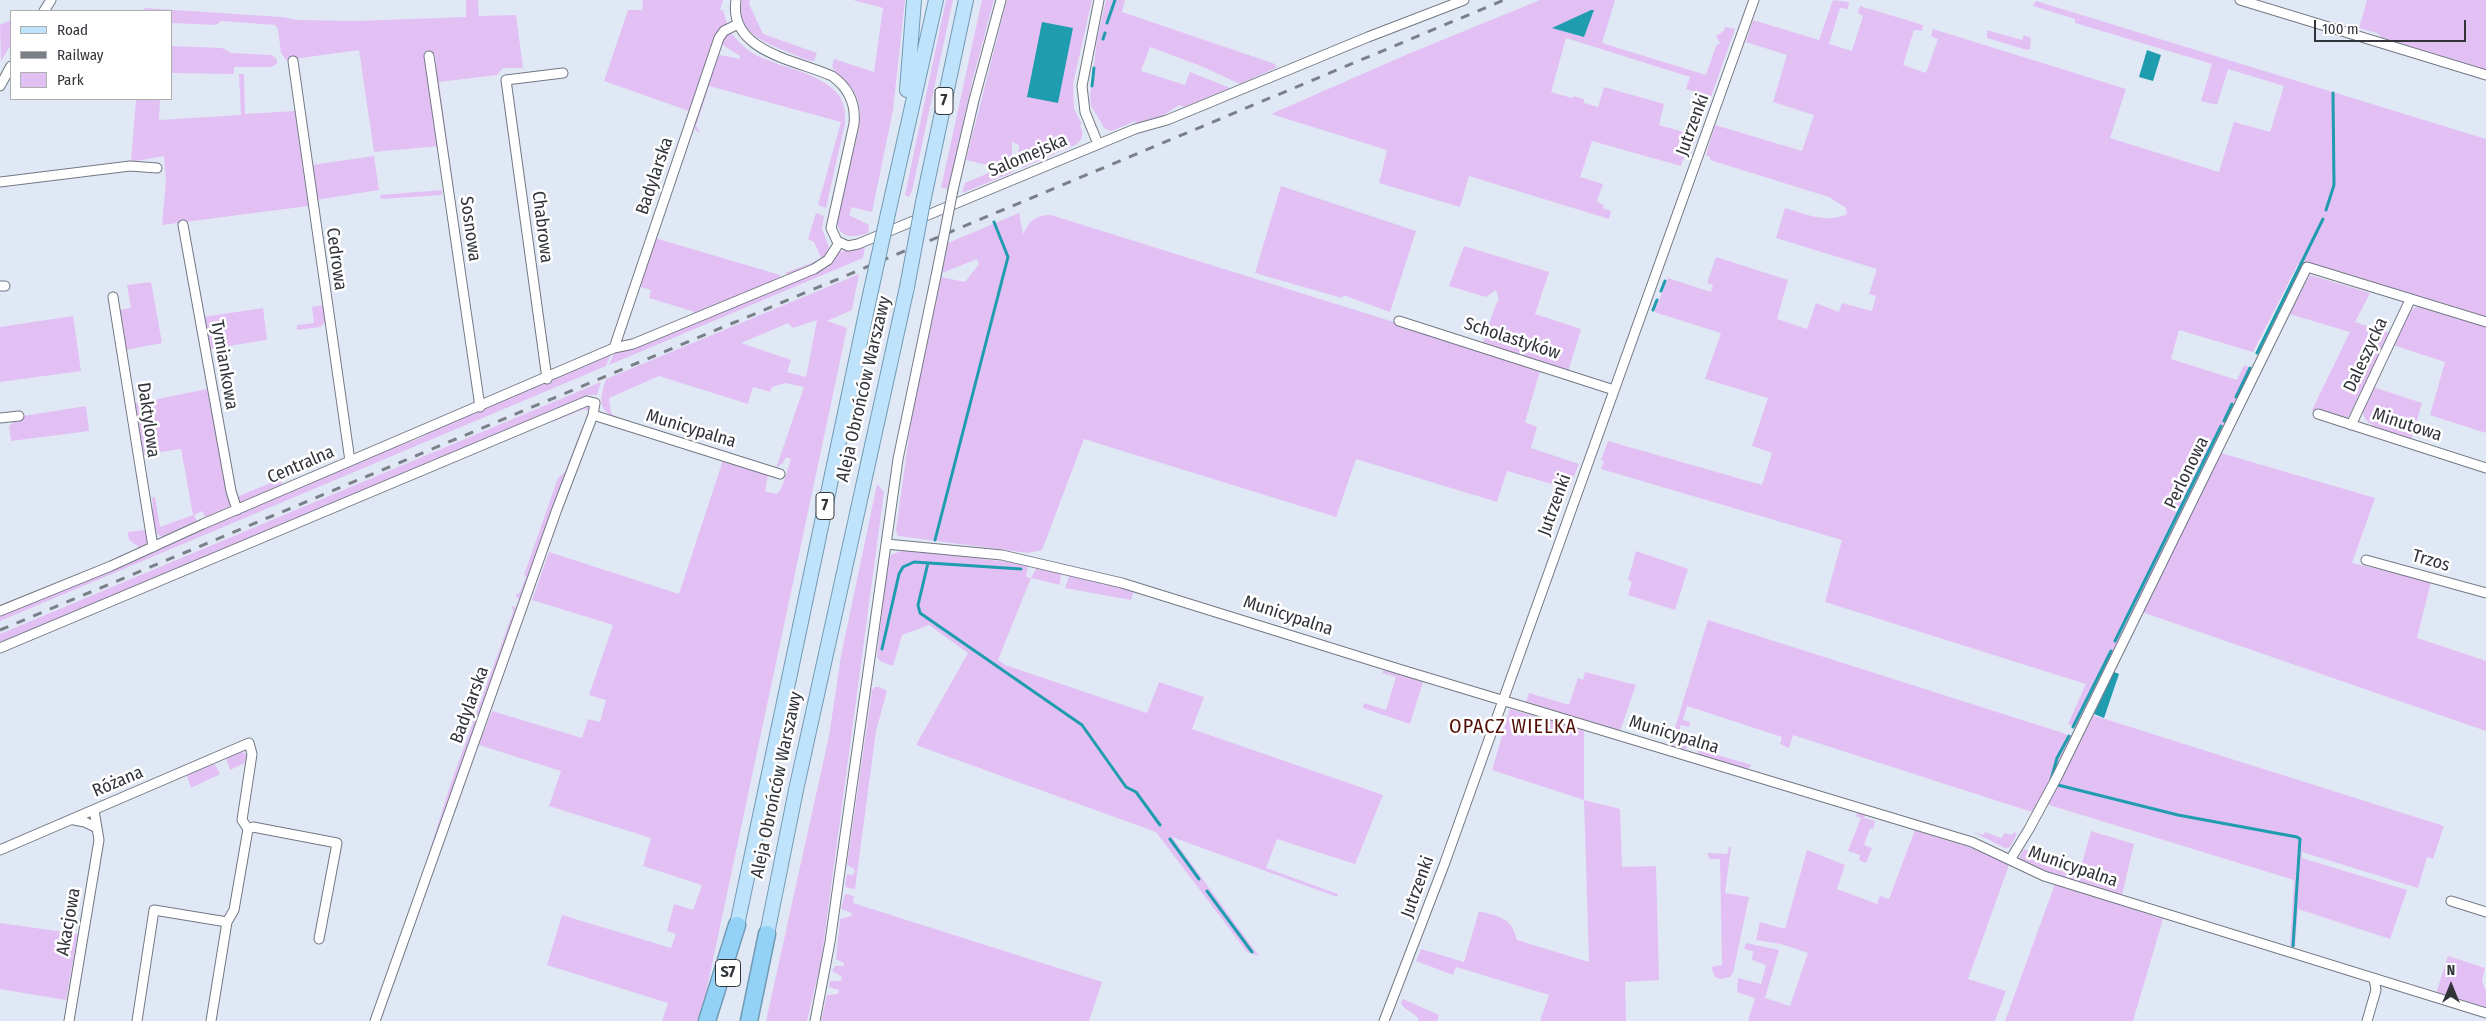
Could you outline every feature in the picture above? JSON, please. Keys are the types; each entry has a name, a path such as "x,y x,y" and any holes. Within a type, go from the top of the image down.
{"highway":[{"name":"Aleja Obrońców Warszawy","path":"719,1021 737,925"},
{"path":"708,1021 737,925"},
{"name":"Aleja Obrońców Warszawy","path":"748,1021 767,934"}],"main road":[{"path":"896,175 911,62 914,0"},
{"name":"Aleja Obrońców Warszawy","path":"737,925 868,304 936,0"},
{"name":"Aleja Obrońców Warszawy","path":"767,934 800,772 907,287 922,202 966,0"}],"street":[{"path":"614,348 633,344 814,269 828,260 839,243 833,236 831,224 854,124 854,106 850,96 840,82 832,76 756,45 746,38 738,24 734,11 736,0"},
{"path":"815,1021 830,942 904,423 953,190 974,100 1001,0"},
{"path":"1098,144 1085,112 1082,86 1099,0"},
{"name":"Salomejska","path":"839,243 848,246 858,244 1135,129 1167,120 1359,40 1464,0"},
{"name":"Jutrzenki","path":"1384,1021 1407,966 1754,0"},
{"path":"2240,0 2486,74"},
{"name":"Badylarska","path":"614,348 719,38 724,31 738,24"},
{"name":"Sosnowa","path":"429,56 480,407"},
{"name":"Cedrowa","path":"293,61 350,461"},
{"path":"0,86 10,68"},
{"name":"Chabrowa","path":"547,379 506,80 563,73"},
{"path":"0,182 123,167 157,168"},
{"name":"Tymiankowa","path":"183,225 229,482 237,510"},
{"name":"Perlonowa","path":"2010,860 2030,829 2057,777 2307,267 2486,322"},
{"name":"Daktylowa","path":"113,297 153,547"},
{"name":"Daleszycka","path":"2351,425 2410,300"},
{"name":"Scholastyków","path":"1399,321 1614,390"},
{"name":"Centralna","path":"0,611 547,379 614,348"},
{"name":"Badylarska","path":"0,648 587,401 593,402 595,406 593,415 554,518 375,1021"},
{"name":"Minutowa","path":"2318,414 2486,468"},
{"name":"Municypalna","path":"593,415 780,474"},
{"path":"0,418 19,416"},
{"name":"Municypalna","path":"886,544 1002,555 1122,583 1972,842 2044,876 2486,1014"},
{"name":"Trzos","path":"2366,560 2486,593"},
{"name":"Różana","path":"0,850 249,743 252,754 242,820 248,829"},
{"name":"Akacjowa","path":"69,1021 99,840 94,810"},
{"path":"72,820 84,822 97,828"},
{"path":"210,1021 227,922 234,910 248,829 253,827 338,843 319,939"},
{"path":"2451,901 2486,912"},
{"path":"136,1021 154,910 227,922"},
{"path":"2367,1021 2376,990 2374,979"}],"green space":[{"path":"466,0 478,0 479,16 516,15 523,68 503,68 497,75 439,82 454,191 452,191 434,64 436,63 435,54 426,55 438,146 374,152 359,50 286,60 281,53 278,29 275,25 221,21 216,25 172,23 172,10 144,10 144,8 282,17 298,20 355,21 466,17"},
{"path":"643,0 723,0 720,10 723,10 727,23 717,34 689,111 604,81 628,10 642,10"},
{"path":"742,0 750,0 749,4 763,34 817,53 814,61 804,59 770,45 754,35 747,28 743,20 741,11"},
{"path":"853,0 905,0 893,110 872,212 852,207 849,215 869,225 868,233 859,236 849,236 841,232 837,223 837,217 859,129 860,111 853,90 832,67 834,59 874,72 883,8"},
{"path":"946,0 953,0 912,191 909,197 905,195"},
{"path":"982,0 994,0 973,78 948,189 941,188"},
{"path":"1007,0 1092,0 1073,84 1074,109 1082,124 1080,125 1082,137 1077,144 1022,168 1018,155 1019,145 1012,142 1012,160 995,167 966,160"},
{"path":"1106,0 1125,0 1122,12 1275,64 1276,68 1240,84 1201,66 1150,47 1141,71 1185,85 1190,72 1230,88 1184,107 1179,105 1162,116 1136,124 1135,121 1112,131 1105,129 1091,106 1090,97 1097,40"},
{"path":"1540,0 1615,0 1602,43 1706,75 1716,46 1720,43 1716,36 1724,31 1725,27 1735,29 1711,97 1686,89 1690,77 1566,38 1551,92 1572,98 1574,96 1584,99 1584,103 1598,107 1604,87 1664,104 1659,125 1697,136 1689,159 1684,157 1681,166 1592,141 1580,177 1603,184 1597,201 1604,206 1603,208 1611,211 1609,219 1469,176 1460,207 1379,183 1387,150 1271,114 1408,54"},
{"path":"1833,0 1849,2 1848,9 1840,8 1829,44 1852,51 1863,16 1858,13 1860,6 1923,25 1922,31 1914,30 1903,65 1926,73 1938,39 1931,36 1933,29 2126,89 2110,138 2219,172 2234,122 2270,132 2284,86 2228,69 2217,105 2201,101 2212,64 2075,23 2075,19 2033,6 2036,1 2486,139 2486,318 2298,264 2253,352 2179,330 2171,359 2237,380 2244,365 2253,369 2077,728 2068,724 2086,684 1825,602 1842,540 1601,469 1604,461 1601,460 1608,441 1762,485 1772,453 1752,446 1768,398 1705,379 1721,333 1654,312 1668,278 1711,292 1713,285 1707,283 1716,257 1788,280 1777,319 1807,329 1816,303 1839,312 1842,303 1872,311 1876,296 1869,294 1877,269 1776,238 1785,208 1816,217 1832,218 1847,214 1846,208 1829,197 1710,160 1710,157 1706,155 1715,125 1802,151 1814,115 1773,102 1787,55 1746,42 1753,20 1819,40"},
{"path":"2367,0 2486,0 2486,70 2386,41 2377,33 2359,28"},
{"path":"10,20 10,47 1,61 0,25"},
{"path":"1987,30 2022,40 2024,35 2031,38 2030,49 2027,50 1987,38"},
{"path":"731,33 754,54 814,77 827,84 838,94 844,107 845,123 826,208 818,205 841,122 709,86 696,126 701,133 695,130 694,124 716,58 720,55 740,59 740,56 723,45 724,37"},
{"path":"172,46 222,48 232,53 272,55 277,60 277,64 271,67 234,67 234,74 172,73"},
{"path":"239,74 244,74 245,114 295,111 308,206 162,225 166,180 164,156 131,162 136,100 160,100 159,120 241,115"},
{"path":"374,156 379,190 316,200 312,165"},
{"path":"1010,164 1014,172 962,193 965,183"},
{"path":"1281,186 1416,231 1390,312 1343,295 1342,298 1255,273"},
{"path":"442,190 442,195 381,199 380,195"},
{"path":"816,213 824,216 822,229 829,247 826,255 828,256 823,261 788,275 785,273 822,259 814,242 808,239"},
{"path":"1019,213 1023,234 1034,220 1041,216 1051,215 1541,368 1525,422 1537,427 1531,448 1579,464 1569,489 1507,471 1497,502 1356,459 1336,517 1084,439 1042,550 1028,553 898,536 896,530 912,414 941,277 965,282 979,264 977,259 942,273 948,243"},
{"path":"655,238 780,275 781,278 694,315 692,313 695,312 649,298 651,290 638,286"},
{"path":"865,246 863,258 609,365 614,353 632,349 822,270 828,267 839,252"},
{"path":"1464,246 1549,272 1535,314 1581,329 1568,372 1482,344 1499,300 1496,290 1486,297 1449,286"},
{"path":"859,274 852,310 827,321 847,328 700,1021 662,1021 668,1003 547,965 562,915 671,948 676,934 667,931 674,904 693,910 702,885 643,866 651,838 549,806 561,771 479,745 492,711 582,738 588,719 600,722 606,700 589,695 613,625 532,600 549,552 679,594 723,460 768,475 765,491 777,494 782,487 791,459 786,457 783,463 776,468 804,387 785,383 772,387 770,392 753,387 748,404 659,376 609,398 611,413 621,420 608,413 602,404 601,399 606,379","holes":["817,320 806,377 787,372 791,360 741,343 788,323 793,328"]},
{"path":"2310,275 2370,293 2355,322 2390,333 2347,420 2312,410 2350,332 2289,314"},
{"path":"151,282 162,343 125,350 119,310 131,308 127,285"},
{"path":"324,305 326,322 320,327 297,330 297,325 314,323 312,307"},
{"path":"2420,306 2486,327 2486,433 2430,415 2445,362 2393,345 2406,316 2410,311"},
{"path":"263,308 267,340 209,349 203,317"},
{"path":"73,316 81,371 0,382 0,327"},
{"path":"611,354 606,366 0,621 0,614 16,610 56,591 381,452 420,438 435,429"},
{"path":"601,382 597,395 589,395 0,643 0,634"},
{"path":"2373,387 2422,403 2411,440 2381,430 2367,421 2363,409"},
{"path":"207,389 230,506 209,518 205,517 202,511 194,515 198,524 163,538 154,531 149,509 153,508 152,498 155,497 160,527 193,515 181,449 141,455 133,404"},
{"path":"86,406 89,431 11,441 9,426 16,420 23,419 23,416"},
{"path":"584,406 589,407 591,411 521,600 515,596 520,592 526,577 524,575 558,478 565,472 589,411 584,409 552,422 552,420"},
{"path":"2221,453 2375,498 2352,563 2431,582 2417,638 2486,661 2486,731 2139,611"},
{"path":"280,479 283,487 241,503 235,494 239,496"},
{"path":"877,484 884,492 821,962 807,1021 766,1021 829,736 841,656"},
{"path":"146,530 148,543 142,549 129,540 128,532"},
{"path":"904,550 1026,564 1028,566 1026,577 1031,578 998,660 1005,665 1147,713 1159,682 1204,697 1192,729 1383,795 1355,864 1277,839 1266,868 1338,894 1337,897 1172,837 1259,956 1247,952 1156,832 916,745 968,653 929,625 902,635 893,666 880,661 877,657 887,561 891,555"},
{"path":"1636,551 1688,569 1675,610 1628,595 1632,582 1628,580"},
{"path":"1037,567 1061,574 1060,585 1031,578"},
{"path":"1069,576 1135,589 1131,600 1065,588"},
{"path":"512,606 517,608 435,845 430,856 428,856 451,783 513,612"},
{"path":"1708,620 2072,737 2035,813 1793,735 1789,748 1780,744 1782,737 1687,706 1683,720 1690,722 1689,727 1681,725 1677,739 1686,741 1688,746 1683,751 1669,747"},
{"path":"1384,669 1423,682 1410,724 1363,708 1364,703 1386,710 1396,677 1382,673"},
{"path":"1585,672 1636,685 1620,731 1526,702 1529,693 1569,705 1578,678 1583,680"},
{"path":"875,687 880,687 887,691 876,731 855,889 847,888 845,885 847,874 853,875 855,872 854,869 847,865 872,690"},
{"path":"1510,709 1584,731 1584,800 1492,770"},
{"path":"2089,714 2444,826 2433,859 2427,857 2418,888 2302,852 2302,858 2407,890 2390,939 2298,909 2295,948 2290,946 2294,880 2046,804"},
{"path":"1697,749 1752,765 1746,770 1699,756"},
{"path":"241,751 247,755 245,763 230,770 226,758"},
{"path":"214,763 220,774 191,788 187,775"},
{"path":"1584,800 1620,809 1622,867 1656,866 1659,980 1625,982 1626,1021 1540,1021 1549,995 1456,967 1453,975 1416,961 1421,949 1464,962 1479,911 1508,922 1515,932 1517,940 1589,962"},
{"path":"1858,813 1865,815 1864,818 1875,821 1873,829 1870,828 1864,845 1872,848 1866,863 1859,860 1860,855 1848,851 1861,818 1855,816"},
{"path":"1915,830 1978,850 2008,864 1968,979 2006,991 1995,1021 1748,1021 1755,998 1737,992 1738,978 1761,984 1766,965 1752,960 1753,951 1744,949 1746,943 1779,950 1765,998 1790,1006 1808,953 1781,944 1756,940 1760,922 1785,929 1807,850 1845,865 1837,889 1877,904 1880,896 1889,899"},
{"path":"2091,831 2134,844 2122,895 2022,864 2018,859 2024,849 2081,867"},
{"path":"1973,832 1984,835 1985,832 2001,838 2005,833 2012,835 2014,832 2017,834 2010,847 2005,848"},
{"path":"1729,847 1731,847 1725,893 1749,897 1733,973 1730,977 1720,979 1715,977 1711,967 1722,965 1720,859 1710,859 1707,853 1727,854"},
{"path":"2055,884 2163,919 2133,1021 2005,1021"},
{"path":"845,894 854,896 853,903 1102,982 1089,1021 821,1021 827,995 838,994 839,990 829,987 830,981 841,981 842,977 832,971 835,966 844,966 844,963 836,959 840,919 851,916 852,913 841,909"},
{"path":"0,923 78,934 66,1000 0,989"},
{"path":"2448,956 2485,968 2482,981 2486,991 2486,1009 2436,993"},
{"path":"1403,999 1439,1015 1437,1021 1419,1021 1416,1016 1403,1006 1401,1003"}],"water":[{"path":"1594,10 1584,37 1552,28"},
{"path":"1042,22 1073,28 1058,103 1027,97"},
{"path":"2147,50 2161,55 2153,81 2139,77"},
{"path":"2114,672 2119,674 2104,718 2094,714"}],"waterway":[{"path":"1107,23 1115,0"},
{"path":"1103,39 1105,33"},
{"path":"1092,86 1094,68"},
{"path":"2326,210 2334,185 2333,93"},
{"path":"2257,353 2323,219"},
{"path":"935,540 1008,257 994,222"},
{"path":"1661,291 1665,281"},
{"path":"1653,310 1657,300"},
{"path":"2236,397 2250,368"},
{"path":"2224,421 2232,404"},
{"path":"2115,641 2221,426"},
{"path":"882,649 899,574 903,567 914,562 1021,569"},
{"path":"928,563 918,605 920,613 1082,725 1126,787 1136,792 1160,825"},
{"path":"2073,727 2111,651"},
{"path":"2051,780 2057,758 2069,736"},
{"path":"2058,785 2178,815 2300,839 2293,946"},
{"path":"1170,839 1199,879"},
{"path":"1207,891 1252,952"}],"railway":[{"path":"0,630 1504,0"}],"district":[{"name":"OPACZ WIELKA","path":"1513,727"}]}
